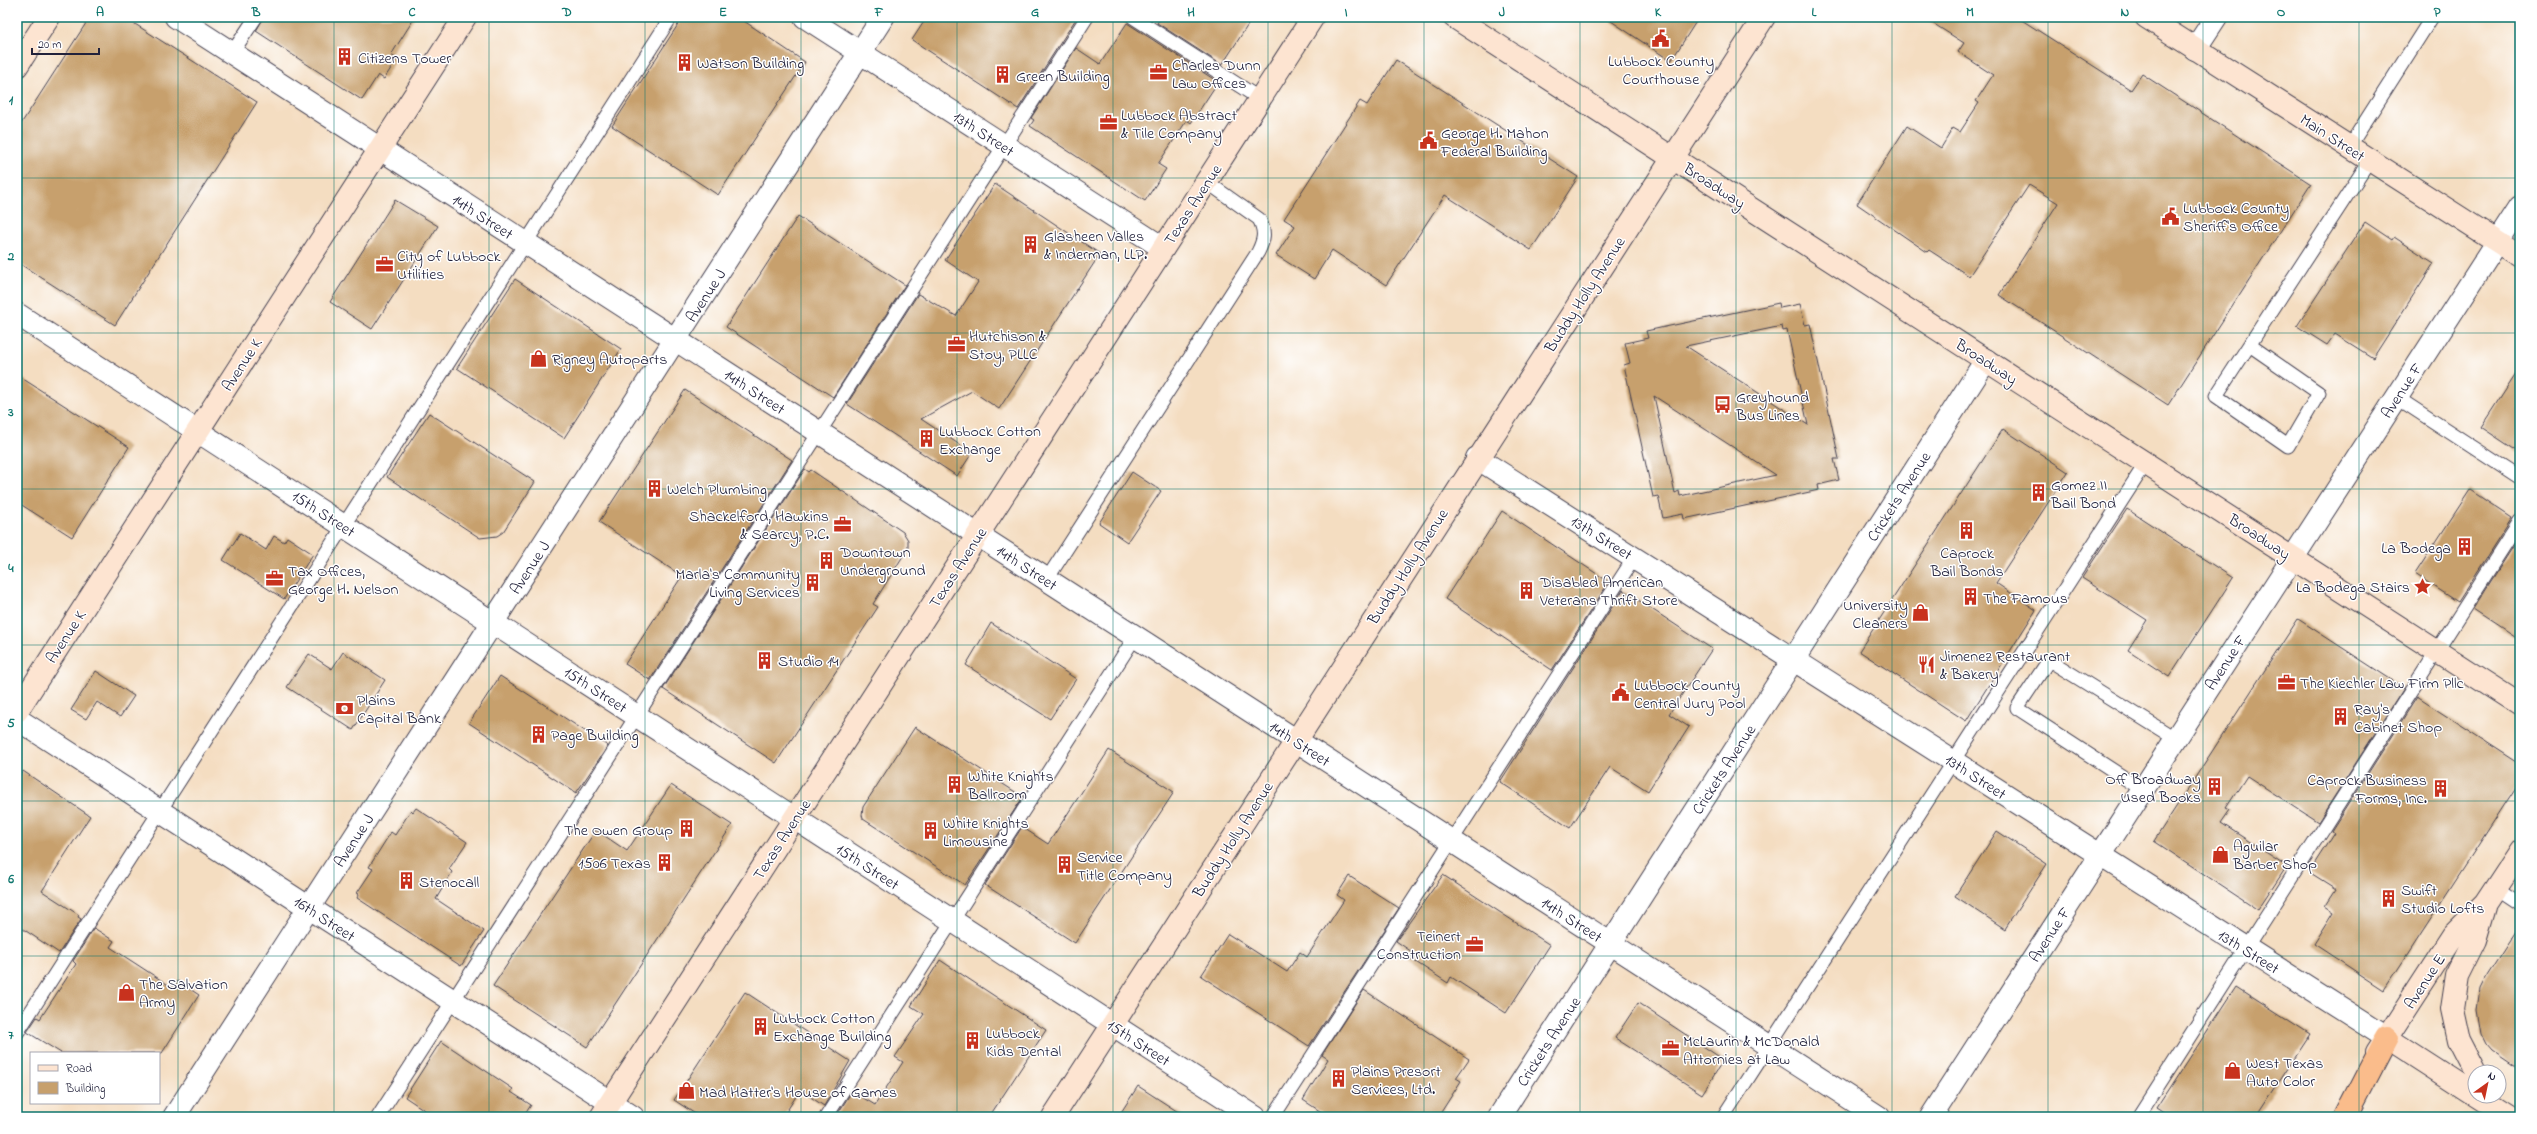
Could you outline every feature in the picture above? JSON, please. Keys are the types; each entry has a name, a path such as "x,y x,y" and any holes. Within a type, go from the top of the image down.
{"highway":[{"path":"2346,1117 2387,1038"}],"main road":[{"path":"17,66 49,17"},
{"name":"Avenue K","path":"17,711 465,17"},
{"name":"Texas Avenue","path":"606,1110 1313,17"},
{"name":"Broadway","path":"1454,17 2520,705"},
{"name":"Buddy Holly Avenue","path":"1053,1117 1295,740 1764,17"},
{"name":"Main Street","path":"2146,17 2520,256"},
{"name":"Avenue E","path":"2336,1117 2453,936 2490,896 2520,851"},
{"path":"2471,1064 2458,1041 2452,1009 2458,976 2475,940 2490,896"},
{"name":"13th Street","path":"2387,1038 2467,1090"},
{"name":"13th Street","path":"2489,1104 2510,1117"},
{"path":"2500,1104 2510,1117"}],"street":[{"name":"14th Street","path":"176,17 1879,1117"},
{"name":"13th Street","path":"805,17 1163,248"},
{"name":"Avenue J","path":"174,1117 883,17"},
{"path":"2195,49 2216,17"},
{"name":"Avenue F","path":"1931,1117 2292,557 2520,207"},
{"name":"15th Street","path":"17,314 1256,1117"},
{"name":"Crickets Avenue","path":"1499,1117 1986,360"},
{"name":"13th Street","path":"1478,458 2387,1038"},
{"name":"16th Street","path":"17,719 453,1001 606,1110 633,1117"}],"lane":[{"path":"232,53 256,17"},
{"path":"17,1033 344,526 524,242 671,17"},
{"path":"378,1117 1086,17"},
{"path":"1133,17 1260,99"},
{"path":"2349,147 2432,17"},
{"path":"2251,346 2320,393 2288,446 2216,396 2251,346 2370,160"},
{"path":"1047,579 1265,239 1264,228 1259,220 1206,182"},
{"path":"2396,397 2520,478"},
{"path":"1723,1117 1770,1047 1952,761 2146,463"},
{"path":"2138,1117 2520,520"},
{"path":"1273,1117 1634,558"},
{"path":"826,1117 1135,636"},
{"path":"2142,790 2017,708 2050,660 2176,739"},
{"path":"2490,896 2520,904"}],"building":[{"path":"90,17 124,17 257,102 115,325 17,262 17,130"},
{"name":"Citizens Tower","path":"264,17 415,17 391,55 397,59 384,79 378,75 362,100 256,31"},
{"path":"683,17 738,17 805,62 718,195 612,126"},
{"name":"Green Building","path":"927,17 1077,17 1018,109 912,40"},
{"path":"1161,17 1253,17 1222,65 1157,23"},
{"name":"Lubbock County Courthouse","path":"1605,17 1699,17 1671,61"},
{"name":"Lubbock County Sheriff's Office","path":"1923,17 2017,17 2131,90 2142,74 2311,184 2168,405 1999,295 2058,203 2029,185 1969,276 1929,250 1927,252 1857,204 1907,126 1941,148 1953,128 1960,132 1979,103 1976,101 1993,75 1958,52 1964,43"},
{"name":"Lubbock Abstract & Tile Company","path":"1127,23 1218,82 1191,123 1187,120 1158,164 1166,169 1145,201 1030,126 1034,120 1031,118 1076,48 1100,64"},
{"name":"George H. Mahon Federal Building","path":"1396,60 1578,177 1531,250 1445,195 1386,285 1332,250 1314,279 1276,255 1295,226 1284,219 1360,101 1367,105"},
{"path":"995,184 1100,254 999,409 972,391 921,419 972,453 957,476 847,404 918,294 956,316 978,282 945,260"},
{"name":"City of Lubbock Utilities","path":"395,200 438,226 372,329 330,302"},
{"path":"798,216 905,285 833,397 726,327"},
{"path":"2365,222 2392,240 2394,237 2434,263 2373,358 2335,334 2327,345 2297,326"},
{"name":"Rigney Autoparts","path":"515,279 621,349 564,438 457,368"},
{"name":"Greyhound Bus Lines","path":"1779,303 1780,308 1800,304 1805,325 1810,324 1839,459 1834,459 1839,480 1818,485 1819,490 1684,519 1683,514 1663,518 1658,496 1653,497 1624,365 1630,363 1625,343 1648,338 1646,331","holes":["1782,326 1783,331 1787,330 1808,425 1686,346","1654,396 1776,475 1680,496 1679,491 1675,493"]},
{"path":"2520,367 2520,453 2481,427"},
{"path":"17,375 129,447 72,537 17,502"},
{"name":"Welch Plumbing","path":"685,390 792,460 650,680 625,664 682,576 599,522"},
{"path":"429,413 535,482 503,532 497,536 480,538 387,477"},
{"path":"2003,429 2068,472 1996,583 2036,610 1966,721 1859,651"},
{"path":"805,469 809,472 811,470 903,532 908,540 908,548 873,604 878,607 776,763 663,689"},
{"path":"1132,472 1161,491 1127,542 1099,523"},
{"name":"La Bodega","path":"2470,490 2512,518 2458,602 2415,574"},
{"path":"2127,509 2233,578 2169,677 2128,650 2147,620 2082,578"},
{"name":"Disabled American Veterans Thrift Store","path":"1502,511 1609,582 1552,670 1445,599"},
{"name":"Tax Offices, George H. Nelson","path":"240,533 266,550 274,536 284,542 287,537 313,554 284,599 223,560"},
{"path":"2520,536 2520,640 2473,609"},
{"name":"Lubbock County Central Jury Pool","path":"1623,590 1712,649 1669,714 1689,727 1648,791 1610,767 1570,828 1500,782"},
{"path":"2298,619 2404,688 2318,822 2247,776 2226,808 2230,810 2221,823 2287,866 2258,910 2154,841"},
{"path":"991,623 1076,679 1050,719 966,665"},
{"name":"Plains Capital Bank","path":"343,652 385,680 353,730 287,687 309,654 332,669"},
{"path":"96,671 134,696 120,717 97,702 86,719 71,710"},
{"name":"Page Building","path":"500,676 608,746 576,793 469,723"},
{"path":"2417,697 2520,764 2520,781 2384,990 2314,944 2334,912 2325,906 2336,889 2309,872 2334,833 2331,831"},
{"path":"915,727 1023,797 965,885 863,819 863,807"},
{"name":"Service Title Company","path":"1109,750 1174,792 1075,943 985,885 1022,827 1048,844"},
{"path":"23,771 90,816 42,891 79,915 78,917 81,919 59,953 17,925 17,780"},
{"path":"671,785 732,825 587,1047 493,986 596,830 627,851"},
{"name":"Stenocall","path":"416,808 467,842 449,869 452,872 436,899 484,931 461,966 357,898 359,894 357,893 373,869 369,867 391,832 395,835 411,810 413,812"},
{"path":"1997,831 2047,864 2005,929 1955,896"},
{"name":"Teinert Construction","path":"1443,875 1550,945 1506,1013 1451,977 1448,983 1408,957 1412,952 1396,941"},
{"path":"1349,876 1399,908 1309,1046 1201,976 1228,934 1287,972 1300,952 1307,957 1344,900 1337,895"},
{"path":"2520,925 2520,1069 2492,1050 2486,1043 2481,1033 2477,1009 2480,989 2485,979"},
{"name":"The Salvation Army","path":"94,928 114,941 110,947 173,988 178,981 199,995 162,1053 59,1052 27,1032 37,1017 40,1019 76,964 73,961"},
{"name":"Lubbock Kids Dental","path":"940,960 1046,1030 989,1117 841,1117 837,1115 852,1091 875,1105 903,1062 895,1057 924,1014 911,1006"},
{"name":"West Texas Auto Color","path":"2236,987 2310,1035 2256,1117 2171,1117 2157,1108"},
{"path":"1364,990 1469,1059 1456,1078 1461,1081 1438,1117 1329,1117 1303,1100 1328,1059 1322,1055"},
{"name":"Lubbock Cotton Exchange Building","path":"745,992 850,1061 824,1106 800,1090 783,1117 700,1117 674,1100"},
{"name":"McLaurin & McDonald Attornies at Law","path":"1638,1003 1724,1060 1702,1094 1615,1038"},
{"path":"441,1041 513,1089 511,1092 531,1105 523,1117 435,1117 405,1097"},
{"path":"1138,1086 1186,1117 1118,1117"}],"place":[{"name":"Lubbock County Courthouse","path":"1661,39"},
{"name":"Citizens Tower","path":"345,57"},
{"name":"Watson Building","path":"684,62"},
{"name":"Charles Dunn Law Offices","path":"1159,73"},
{"name":"Green Building","path":"1003,75"},
{"name":"Lubbock Abstract & Tile Company","path":"1108,123"},
{"name":"George H. Mahon Federal Building","path":"1428,141"},
{"name":"Lubbock County Sheriff's Office","path":"2170,216"},
{"name":"Glasheen Valles & Inderman, LLP.","path":"1031,244"},
{"name":"City of Lubbock Utilities","path":"384,264"},
{"name":"Hutchison & Stoy, PLLC","path":"956,344"},
{"name":"Rigney Autoparts","path":"539,358"},
{"name":"Greyhound Bus Lines","path":"1723,405"},
{"name":"Lubbock Cotton Exchange","path":"926,439"},
{"name":"Welch Plumbing","path":"654,488"},
{"name":"Gomez II Bail Bond","path":"2038,493"},
{"name":"Shackelford, Hawkins & Searcy, P.C.","path":"842,524"},
{"name":"Caprock Bail Bonds","path":"1967,531"},
{"name":"La Bodega","path":"2464,547"},
{"name":"Downtown Underground","path":"827,560"},
{"name":"Tax Offices, George H. Nelson","path":"275,579"},
{"name":"Marla's Community Living Services","path":"813,582"},
{"name":"La Bodega Stairs","path":"2423,586"},
{"name":"Disabled American Veterans Thrift Store","path":"1527,590"},
{"name":"The Famous","path":"1970,597"},
{"name":"University Cleaners","path":"1921,613"},
{"name":"Studio 14","path":"765,660"},
{"name":"Jimenez Restaurant & Bakery","path":"1927,664"},
{"name":"The Kiechler Law Firm Pllc","path":"2287,682"},
{"name":"Lubbock County Central Jury Pool","path":"1621,693"},
{"name":"Plains Capital Bank","path":"344,708"},
{"name":"Ray's Cabinet Shop","path":"2341,717"},
{"name":"Page Building","path":"538,734"},
{"name":"White Knights Ballroom","path":"955,784"},
{"name":"Off Broadway Used Books","path":"2214,787"},
{"name":"Caprock Business Forms, Inc.","path":"2440,788"},
{"name":"The Owen Group","path":"686,829"},
{"name":"White Knights Limousine","path":"930,831"},
{"name":"Aguilar Barber Shop","path":"2220,854"},
{"name":"1506 Texas","path":"664,862"},
{"name":"Service Title Company","path":"1064,865"},
{"name":"Stenocall","path":"406,881"},
{"name":"Swift Studio Lofts","path":"2388,898"},
{"name":"Teinert Construction","path":"1474,944"},
{"name":"The Salvation Army","path":"126,992"},
{"name":"Lubbock Cotton Exchange Building","path":"760,1026"},
{"name":"Lubbock Kids Dental","path":"973,1041"},
{"name":"McLaurin & McDonald Attornies at Law","path":"1670,1049"},
{"name":"West Texas Auto Color","path":"2233,1071"},
{"name":"Plains Presort Services, Ltd.","path":"1338,1079"},
{"name":"Mad Hatter's House of Games","path":"686,1091"}]}
